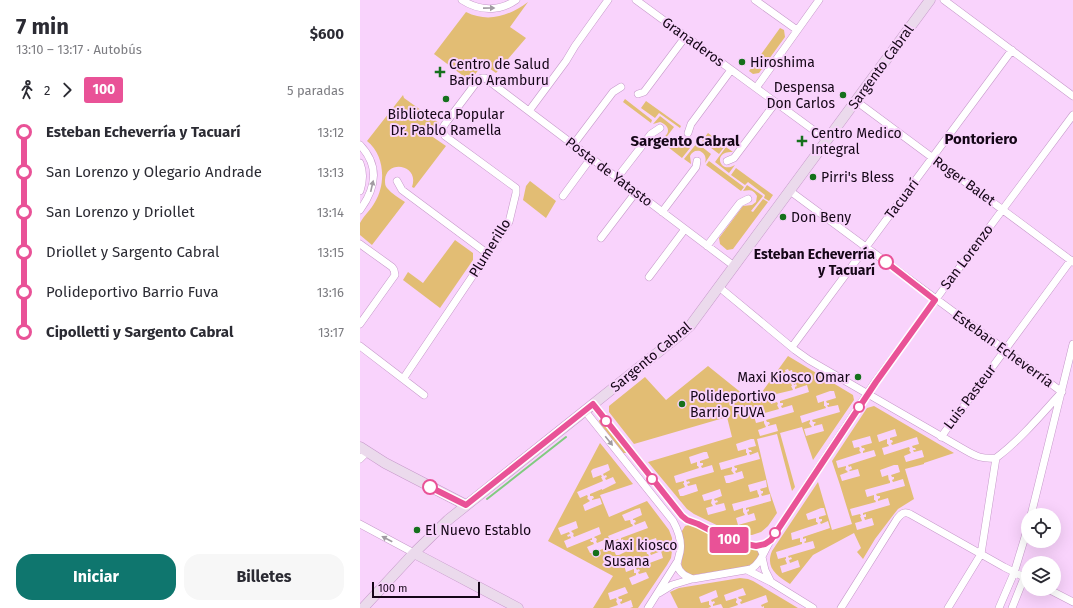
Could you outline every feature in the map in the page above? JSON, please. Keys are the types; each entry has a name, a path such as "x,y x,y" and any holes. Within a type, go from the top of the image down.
{"main road":[{"name":"Sargento Cabral","path":"363,608 414,553 448,520 686,330 930,0"},
{"path":"364,449 386,463 466,505"},
{"path":"414,553 515,607"}],"street":[{"path":"462,0 473,6 485,9 507,5 516,0"},
{"path":"529,111 608,0"},
{"name":"Granaderos","path":"636,0 827,140"},
{"path":"755,0 797,30"},
{"path":"756,88 819,0"},
{"path":"944,0 1073,96"},
{"path":"638,94 644,92 686,36"},
{"name":"Tacuarí","path":"792,347 1012,50"},
{"path":"688,133 691,124 731,70"},
{"name":"Posta de Yatasto","path":"485,78 734,266"},
{"name":"Plumerillo","path":"403,379 509,222 516,188 445,136 442,129 479,79 485,78"},
{"path":"573,144 613,92 622,87"},
{"name":"Roger Balet","path":"856,101 1072,261"},
{"path":"727,161 734,158 776,102"},
{"name":"San Lorenzo","path":"747,570 755,566 763,556 771,540 868,394 935,300 1073,115"},
{"path":"617,178 651,134 660,128"},
{"path":"360,145 371,160 374,172 372,189 368,199 360,210"},
{"path":"563,196 591,158"},
{"path":"662,212 696,167 697,161"},
{"path":"360,164 363,173 360,191"},
{"path":"397,181 402,190 488,254"},
{"name":"Esteban Echeverría","path":"790,191 935,300 1062,392"},
{"path":"601,238 636,192"},
{"path":"707,246 740,203 748,199"},
{"path":"649,277 685,229"},
{"path":"360,244 392,267 395,275 360,324"},
{"name":"Luis Pasteur","path":"941,437 1072,261"},
{"path":"719,287 809,360 975,456 996,458"},
{"path":"1033,508 1073,344"},
{"path":"360,346 424,395"},
{"path":"948,608 981,554 996,458 1039,418 1062,392"},
{"path":"589,408 632,454 682,516 687,520 729,540 740,543 756,546 765,544 771,540"},
{"path":"589,408 624,460 673,521 678,530 680,550 677,562 648,608"},
{"path":"360,459 364,449"},
{"path":"624,460 632,454"},
{"path":"841,608 900,514 905,512 1021,576"},
{"path":"678,530 681,524 687,520"},
{"path":"360,524 414,553"},
{"path":"756,546 760,548 765,570 771,582"},
{"path":"999,608 1014,573 1022,548"},
{"path":"677,562 682,574 693,579"},
{"path":"656,596 672,585 693,579 747,570 771,582 813,608"},
{"path":"1012,608 1021,589"},
{"path":"1061,596 1073,602"}],"shaded area":[{"path":"528,2 510,27 526,38 496,73 483,64 470,81 434,54 466,12 482,17 498,16 513,11"},
{"path":"780,28 784,30 785,37 759,73 753,74 749,71"},
{"path":"403,95 404,98 439,123 430,135 446,146 414,188 412,187 413,179 411,173 407,169 396,167 387,173 385,180 386,187 405,202 372,245 360,235 360,223 379,195 382,170 377,154 367,141"},
{"path":"625,99 652,120 651,123 623,102"},
{"path":"646,101 681,126 680,128 659,113 655,118 641,108"},
{"path":"660,116 674,127 662,143 655,138 660,138 666,135 668,133 667,127 660,122 653,124"},
{"path":"708,133 725,146 719,154 702,141"},
{"path":"675,137 690,148 682,158 668,147"},
{"path":"697,143 711,154 705,163 705,156 703,153 697,151 692,153 690,156 691,164 684,159"},
{"path":"726,147 733,152 726,152 722,155 720,162 725,167 735,165 729,173 715,162"},
{"path":"709,161 744,187 741,191 706,165"},
{"path":"736,168 773,195 769,201 764,198 765,195 748,182 745,185 731,175"},
{"path":"530,181 556,201 546,218 523,200 526,186"},
{"path":"747,185 763,196 751,211 753,212 763,199 768,202 733,249 727,250 720,244 719,238 743,206 752,205 756,202 757,196 754,192 749,190 743,191"},
{"path":"455,240 473,253 473,260 440,308 403,280 408,272 423,283"},
{"path":"788,356 853,395 854,400 813,460 802,427 780,433 795,487 792,491 777,434 757,439 769,490 777,513 768,526 761,532 752,535 735,534 694,514 687,509 648,462 732,437 727,417 634,444 609,412 609,406 645,377 666,400 708,366 754,403","holes":["785,370 792,370 793,374 803,372 805,379 793,382 794,385 796,384 797,386 795,389 807,385 809,392 780,401 780,403 783,403 781,406 782,408 792,405 794,412 766,420 770,424 768,426 776,424 778,431 760,436 758,430 766,427 764,421 756,423 754,416 779,409 777,402 771,404 769,397 793,390 791,383 787,384","834,391 836,398 826,401 829,403 829,405 827,405 828,407 838,405 840,412 812,420 816,423 814,426 822,424 824,431 806,436 804,429 812,427 809,423 810,420 802,423 800,416 826,408 824,406 824,401 818,403 816,396","754,439 756,446 748,448 752,452 749,452 750,455 758,452 760,459 734,466 737,468 735,471 736,473 742,471 744,478 726,483 724,476 734,474 731,470 732,467 721,470 719,463 747,455 746,449 738,451 736,444","707,452 709,458 700,461 700,463 703,463 701,466 702,468 712,465 714,472 686,480 690,483 687,484 688,486 696,484 698,491 680,496 678,490 685,487 683,483 684,481 676,483 674,476 699,468 697,466 697,462 691,464 689,457","766,480 767,487 760,489 763,491 761,494 762,496 770,494 771,501 746,508 746,510 749,509 747,512 748,515 754,513 756,520 738,525 736,518 745,515 743,508 734,511 732,504 759,497 757,490 750,492 748,485","720,489 722,496 714,499 718,502 715,503 716,505 724,503 726,510 708,515 706,508 713,506 711,503 712,499 704,501 702,495"]},
{"path":"874,406 954,453 905,469 914,499 898,509 875,539 863,559 857,552 861,548 854,533 813,555 790,584 777,575 771,567 770,557 772,551 818,482 832,530 852,524 832,461 867,408","holes":["895,429 897,436 890,438 893,442 891,443 892,445 917,437 919,444 912,446 916,450 913,450 914,452 922,450 924,457 906,462 904,456 911,453 909,447 884,455 882,448 889,446 887,444 887,439 879,442 877,435","870,436 872,443 861,446 865,450 863,453 874,450 876,456 848,465 849,467 851,466 852,469 849,470 850,471 858,469 860,476 842,481 840,475 848,472 845,469 846,466 838,468 836,461 861,453 859,447 854,448 852,441","898,465 900,472 891,475 894,477 892,480 893,482 903,479 905,486 876,494 877,496 880,496 878,501 888,498 890,505 863,513 863,515 866,514 866,517 864,517 865,520 872,518 874,525 857,530 855,523 862,521 861,516 860,514 852,516 850,509 876,502 874,500 874,495 867,497 865,490 890,483 888,475 882,477 880,470","824,508 826,515 819,517 819,519 822,519 820,522 821,524 828,521 830,528 803,537 803,539 806,538 805,543 813,541 815,548 788,556 792,559 789,560 790,563 798,560 800,567 782,573 780,566 787,564 785,559 786,557 778,559 776,552 802,544 802,542 800,542 800,538 792,540 791,533 818,524 816,522 816,518 808,520 806,514"]},
{"path":"599,420 601,420 626,451 626,453 623,453"},
{"path":"600,443 633,484 600,495 609,517 647,501 669,530 672,538 672,551 671,558 667,565 638,608 630,608 633,607 631,600 621,604 620,602 622,599 619,599 618,597 628,593 625,587 608,593 610,600 616,598 618,605 609,608 593,608 613,576 548,541","holes":["608,464 610,470 603,474 604,476 606,475 606,480 613,477 616,483 590,494 590,496 593,496 594,498 592,500 600,498 602,504 585,511 583,505 590,501 587,498 587,495 580,498 577,492 603,481 601,475 593,478 591,471","640,508 642,515 633,519 636,522 634,523 635,525 645,521 648,528 621,538 624,542 622,543 623,545 631,542 633,548 616,555 613,549 621,546 618,542 619,541 618,539 611,542 608,536 633,526 630,520 625,521 622,515","576,521 578,528 571,531 574,534 574,537 599,527 601,534 594,537 596,538 597,543 604,540 607,547 590,553 587,547 594,544 590,540 592,540 592,538 567,548 564,541 571,538 567,535 570,534 569,532 561,535 558,528","656,538 658,545 649,549 652,550 650,553 651,555 661,551 663,558 636,568 637,570 639,569 639,574 646,572 649,578 632,585 629,578 636,575 636,573 634,573 634,569 626,572 624,565 649,556 646,550 638,552 636,546"]},
{"path":"685,526 694,526 734,546 757,550 759,552 758,558 753,564 745,567 688,575 681,566 683,552 682,531"},
{"path":"740,578 753,581 798,608 764,608 764,606 762,607 761,605 768,602 766,595 741,604 740,602 742,601 738,597 746,595 743,588 724,595 726,601 736,598 737,600 736,603 738,605 729,608 723,608 721,604 713,606 715,603 711,600 718,597 716,590 699,597 701,603 709,601 709,605 711,607 678,608 670,592 679,588"}],"waterway":[{"path":"487,499 566,437"}],"bus line":[{"name":"100","path":"430,487 466,505 593,404 682,516 687,520 729,540 756,546 765,544 771,540 876,382 935,300 886,262"}],"place":[{"name":"Hiroshima","path":"742,62"},
{"name":"Centro de Salud Bario Aramburu","path":"440,72"},
{"name":"Despensa Don Carlos","path":"843,95"},
{"name":"Biblioteca Popular Dr. Pablo Ramella","path":"446,99"},
{"name":"Centro Medico Integral","path":"802,141"},
{"name":"Pirri's Bless","path":"813,177"},
{"name":"Don Beny","path":"783,217"},
{"name":"Esteban Echeverría y Tacuarí","path":"886,262"},
{"name":"Maxi Kiosco Omar","path":"858,377"},
{"name":"Polideportivo Barrio FUVA","path":"682,404"},
{"name":"El Nuevo Establo","path":"417,530"},
{"name":"Maxi kiosco Susana","path":"596,553"}],"district":[{"name":"Pontoriero","path":"981,139"},
{"name":"Sargento Cabral","path":"685,141"}]}
